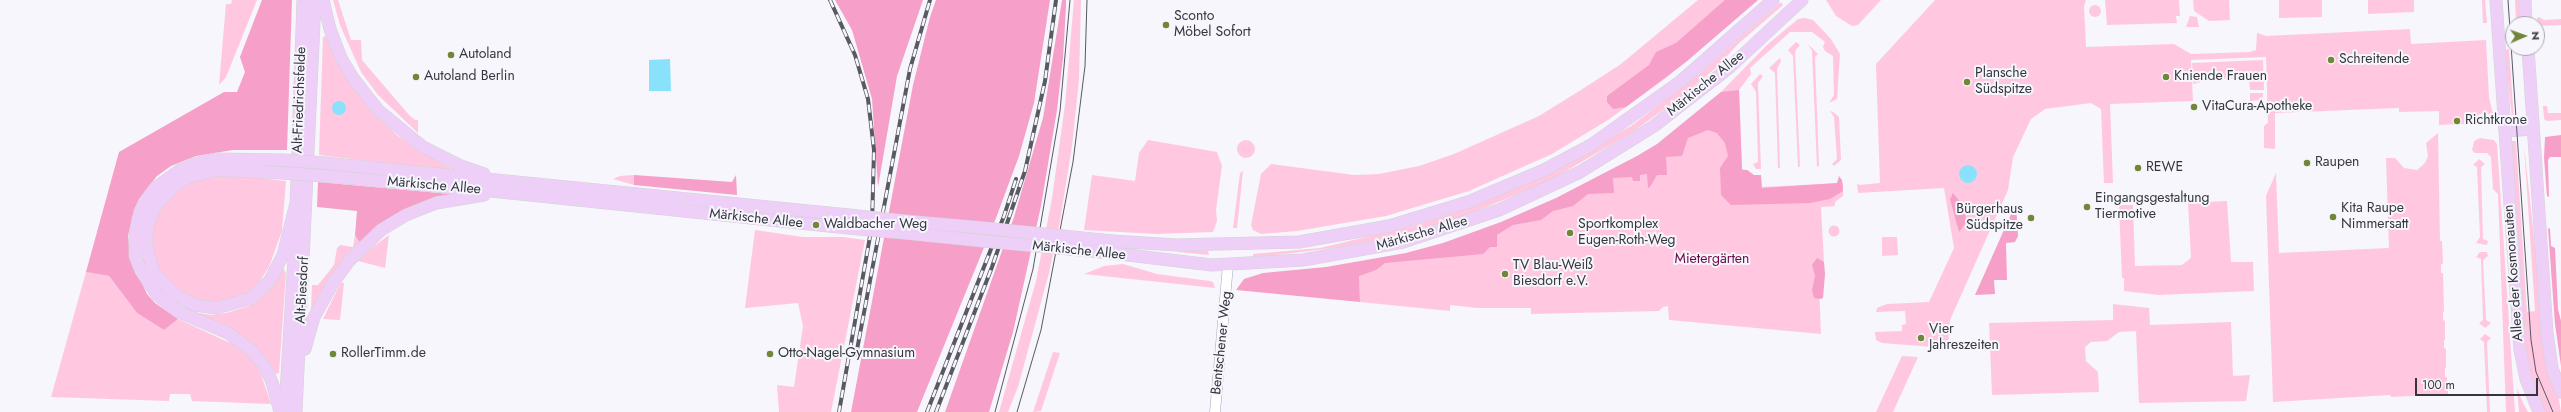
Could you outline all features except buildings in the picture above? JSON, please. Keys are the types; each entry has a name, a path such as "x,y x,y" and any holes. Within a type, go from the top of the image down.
{"main road":[{"name":"Alt-Friedrichsfelde","path":"297,199 303,0"},
{"name":"Alt-Friedrichsfelde","path":"308,167 316,0"},
{"path":"323,0 330,29 341,58 353,78 387,119 423,147 450,161 480,173 516,182"},
{"name":"Märkische Allee","path":"280,412 272,382 265,367 252,351 228,333 177,311 157,295 141,271 135,256 135,236 138,218 144,203 155,188 180,170 197,163 216,159 283,160 325,163 516,182 736,210 756,218 904,233 984,235 1177,245 1231,245 1299,242 1389,226 1468,202 1544,170 1591,145 1644,109 1680,81 1773,0"},
{"name":"Märkische Allee","path":"297,199 283,255 270,280 252,298 216,308 195,305 174,294 154,273 146,244 148,224 156,205 176,184 189,177 217,170 324,176 527,196 736,210 757,206 905,221 984,235 1111,254 1230,268 1320,258 1403,242 1526,200 1580,172 1654,126 1730,67 1802,0"},
{"name":"Allee der Kosmonauten","path":"2496,0 2520,350 2526,379 2539,412"},
{"path":"2525,0 2526,16"},
{"name":"Allee der Kosmonauten","path":"2528,56 2548,347 2554,376 2561,392"},
{"path":"2505,131 2533,130"},
{"name":"Alt-Biesdorf","path":"296,412 308,167"},
{"path":"298,376 314,318 332,283 349,260 381,230 406,215 436,202 476,196 527,196"},
{"name":"Alt-Biesdorf","path":"285,412 297,199"},
{"path":"1230,268 1231,245"}],"street":[{"name":"Bentschener Weg","path":"1215,412 1230,268"}],"green space":[{"path":"232,0 257,0 226,77 219,85 226,4 231,4"},
{"path":"333,0 338,0 351,40 361,40 362,60 409,115 415,120 418,120 418,133 378,95 361,72 340,25"},
{"path":"1074,0 1081,0 1079,80 1072,146 1060,221 1049,273 1018,387 1008,412 999,412 1036,281 1052,198 1065,105"},
{"path":"1698,0 1758,0 1666,78 1608,120 1552,154 1469,191 1386,216 1297,231 1261,234 1253,230 1251,225 1261,174 1271,164 1354,175 1379,174 1419,166 1454,154 1539,116 1584,88 1621,64"},
{"path":"1826,0 1881,0 1858,25 1852,26 1836,16"},
{"path":"1935,0 2086,0 2084,6 2086,47 2174,44 2191,54 2250,52 2256,50 2257,33 2266,36 2410,29 2411,44 2486,40 2489,97 2493,114 2479,114 2479,123 2439,125 2439,111 2399,112 2399,108 2275,113 2275,149 2264,148 2264,126 2268,123 2266,57 2191,60 2193,101 2110,104 2113,183 2104,183 2101,109 2091,103 2045,109 2031,119 2013,157 2008,190 1950,320 1948,347 1882,343 1876,340 1875,332 1902,331 1902,325 1906,324 1905,311 1876,312 1877,308 1887,304 1929,302 1954,248 1944,188 1858,193 1857,183 1859,185 1880,183 1876,64"},
{"path":"2105,0 2179,0 2180,16 2176,16 2177,23 2107,25"},
{"path":"2193,0 2229,0 2230,20 2209,21 2194,11"},
{"path":"2279,0 2322,0 2322,17 2279,18"},
{"path":"2368,0 2414,0 2414,12 2368,14"},
{"path":"2482,0 2485,0 2487,23 2483,23"},
{"path":"2515,0 2521,0 2522,16 2516,16"},
{"path":"1781,2 1783,5 1738,44 1717,67 1677,100 1631,133 1549,181 1467,215 1411,232 1349,246 1253,258 1253,254 1320,248 1412,226 1469,208 1547,175 1631,126 1699,74"},
{"path":"2093,5 2097,5 2101,11 2097,17 2093,17 2089,13 2089,9"},
{"path":"2190,16 2197,17 2199,27 2186,27"},
{"name":"Mietergärten","path":"1805,18 1813,20 1831,39 1840,54 1837,99 1829,103 1834,95 1833,56 1825,51 1823,47 1825,42 1812,32 1790,32 1750,68 1751,74 1739,90 1742,169 1747,170 1754,175 1761,175 1761,187 1843,183 1843,196 1835,202 1835,206 1821,207 1824,262 1818,263 1821,334 1669,320 1668,306 1663,307 1659,311 1531,314 1531,308 1477,308 1450,305 1450,311 1360,302 1358,264 1446,244 1555,201 1605,175 1657,145 1721,92 1767,45 1798,19"},
{"path":"2561,19 2561,25 2545,26 2545,20"},
{"path":"328,35 376,115 397,135 418,150 457,172 319,155 323,37"},
{"path":"1796,42 1800,45 1795,51 1800,167 1798,167 1793,56 1788,50"},
{"path":"1808,44 1818,54 1815,57 1819,166 1817,167 1812,51"},
{"path":"2506,56 2510,56 2514,119 2512,119"},
{"path":"1780,58 1781,61 1777,69 1780,168 1778,168 1775,73 1769,68"},
{"path":"2263,60 2264,90 2250,90 2249,78 2213,79 2193,84 2192,63"},
{"path":"1760,74 1763,76 1758,83 1761,169 1756,169 1753,164 1758,162 1756,92 1751,84"},
{"path":"2250,93 2263,93 2263,100 2250,101"},
{"path":"2543,106 2547,106 2548,113 2561,113 2561,120 2547,121 2544,119"},
{"path":"1830,111 1839,117 1841,160 1834,166 1832,164 1837,159 1834,117"},
{"path":"2438,133 2440,241 2442,241 2443,264 2441,264 2441,273 2443,273 2443,320 2445,321 2444,348 2446,349 2445,377 2447,377 2448,395 2423,396 2423,394 2414,394 2414,396 2391,397 2390,395 2273,402 2266,196 2276,173 2279,253 2389,248 2386,158 2395,158 2404,168 2417,170 2425,163 2428,156 2426,143"},
{"path":"2480,138 2494,140 2497,144 2515,412 2506,412 2498,194 2493,189 2491,157 2487,153 2475,153 2472,150 2474,141"},
{"path":"1148,140 1217,152 1222,166 1216,210 1217,221 1213,232 1156,234 1084,230 1092,175 1135,181 1139,153"},
{"path":"1242,140 1250,140 1255,145 1253,156 1250,158 1242,158 1237,153 1237,145"},
{"path":"2511,141 2516,141 2527,312 2535,311 2524,146 2537,264 2561,412 2544,412 2526,360"},
{"path":"2479,159 2485,164 2481,167 2483,239 2488,241 2487,245 2476,243 2480,237 2477,167 2473,165"},
{"path":"1243,171 1237,228 1233,228 1240,173"},
{"path":"224,174 286,181 282,231 269,267 256,287 246,295 222,302 197,302 168,285 155,263 151,232 157,213 174,192 189,182"},
{"path":"634,175 634,185 613,179 620,176"},
{"path":"2227,201 2231,262 2253,262 2254,291 2159,295 2124,291 2124,278 2122,278 2119,205 2133,205 2135,266 2182,265 2191,258 2188,203"},
{"path":"758,211 896,225 982,236 758,214"},
{"path":"1834,225 1838,227 1840,231 1838,235 1834,237 1830,235 1828,231 1830,227"},
{"path":"755,230 803,237 843,237 865,240 831,412 779,412 777,385 794,387 803,326 798,303 745,308"},
{"path":"355,235 360,243 330,278 313,309 311,309 312,285 318,285 334,265 337,248 340,245 353,247"},
{"path":"389,235 385,268 358,261 373,247"},
{"path":"1882,237 1897,237 1898,255 1882,256"},
{"path":"1208,251 1209,255 1178,252"},
{"path":"2480,252 2487,252 2488,256 2483,260 2486,320 2491,323 2485,328 2479,323 2483,320 2481,259 2476,257"},
{"path":"1123,264 1157,274 1210,281 1213,282 1215,288 1084,274 1104,266"},
{"path":"283,268 286,273 279,373 275,374 272,369 194,312 211,315 226,313 249,306 266,293"},
{"path":"86,272 109,276 137,313 164,330 178,319 239,347 258,365 271,404 192,401 190,394 170,394 169,401 51,397"},
{"path":"341,282 344,283 340,320 323,319"},
{"path":"2113,304 2149,308 2150,325 2231,322 2233,376 2250,375 2246,401 2139,403 2136,331 2119,332 2107,341 2091,342 2085,347 2086,361 2098,372 2099,392 1992,395 1989,323 2113,320"},
{"path":"2485,334 2491,338 2487,342 2490,412 2487,412 2484,342 2480,339"},
{"path":"1053,352 1060,353 1041,411 1033,412"},
{"path":"1902,356 1918,357 1893,412 1876,412"},
{"path":"2517,388 2523,403 2528,412 2519,412"}],"shaded area":[{"path":"262,0 292,0 287,150 233,150 196,156 171,166 157,176 139,199 134,210 128,236 131,260 147,294 155,303 178,319 164,330 137,313 109,276 86,272 119,152 224,92 237,92 245,72 240,57"},
{"path":"835,0 923,0 897,76 878,187 872,99 852,30"},
{"path":"936,0 1050,0 1034,103 1019,156 996,218 917,412 851,412 913,85 930,17"},
{"path":"1062,0 1066,0 1066,7 1063,58 1057,110 1041,206 1013,332 989,412 945,412 1014,217 1043,118"},
{"path":"1725,0 1758,0 1686,62 1626,107 1613,109 1607,102 1607,96 1649,65 1656,52 1676,43"},
{"path":"1739,90 1742,170 1747,170 1754,175 1761,175 1762,188 1837,183 1839,176 1842,180 1843,191 1830,199 1810,203 1731,205 1721,195 1720,168 1728,156 1725,143 1717,133 1708,130 1688,138 1682,156 1666,157 1667,175 1657,175 1648,188 1647,174 1640,175 1640,181 1633,181 1632,177 1613,178 1614,193 1588,194 1573,206 1553,211 1541,220 1513,225 1497,235 1497,247 1490,247 1483,254 1385,263 1376,270 1359,276 1360,302 1236,290 1244,279 1263,273 1326,267 1406,253 1443,243 1501,222 1556,198 1637,156 1657,144 1721,92"},
{"path":"2561,135 2561,157 2550,157 2548,160 2549,197 2547,196 2544,158 2545,137"},
{"path":"634,175 732,182 736,175 737,195 634,185"},
{"path":"318,182 450,195 360,243 355,235 357,211 317,207"},
{"path":"1953,193 1965,208 1966,223 1959,232 1950,199"},
{"path":"2016,203 2018,236 2015,242 2006,243 2007,280 1994,280 1995,294 1975,295"},
{"path":"2548,228 2550,229 2551,246 2555,248 2558,309 2561,321 2561,366 2555,324"},
{"path":"1817,258 1824,262 1825,274 1823,298 1820,299 1814,298 1812,290 1815,276 1812,265"}],"water":[{"path":"670,59 671,91 649,91 649,60"},
{"path":"336,101 342,101 346,105 346,111 342,115 336,115 332,111 332,105"},
{"path":"1964,165 1972,165 1977,170 1975,181 1972,183 1964,183 1959,178 1959,170"}],"tram line":[{"path":"995,412 1033,269 1060,111 1070,0"},
{"path":"1017,412 1041,330 1073,162 1085,66 1087,0"},
{"path":"2508,0 2531,340 2536,372 2553,412"}],"railway":[{"path":"830,0 855,55 868,99 874,150 872,225 839,412"},
{"path":"856,355 910,69 930,0"},
{"path":"936,412 992,267 1025,171 1045,81 1056,0"},
{"path":"927,412 1004,216 1016,179"}],"place":[{"name":"Sconto Möbel Sofort","path":"1166,25"},
{"name":"Autoland","path":"451,55"},
{"name":"Schreitende","path":"2331,60"},
{"name":"Autoland Berlin","path":"416,77"},
{"name":"Kniende Frauen","path":"2166,77"},
{"name":"Plansche Südspitze","path":"1967,82"},
{"name":"VitaCura-Apotheke","path":"2194,107"},
{"name":"Richtkrone","path":"2457,121"},
{"name":"Raupen","path":"2307,163"},
{"name":"REWE","path":"2138,168"},
{"name":"Eingangsgestaltung Tiermotive","path":"2087,207"},
{"name":"Kita Raupe Nimmersatt","path":"2333,217"},
{"name":"Bürgerhaus Südspitze","path":"2031,218"},
{"name":"Waldbacher Weg","path":"816,225"},
{"name":"Sportkomplex Eugen-Roth-Weg","path":"1570,233"},
{"name":"TV Blau-Weiß Biesdorf e.V.","path":"1505,274"},
{"name":"Vier Jahreszeiten","path":"1921,338"},
{"name":"RollerTimm.de","path":"333,354"},
{"name":"Otto-Nagel-Gymnasium","path":"770,354"}]}
